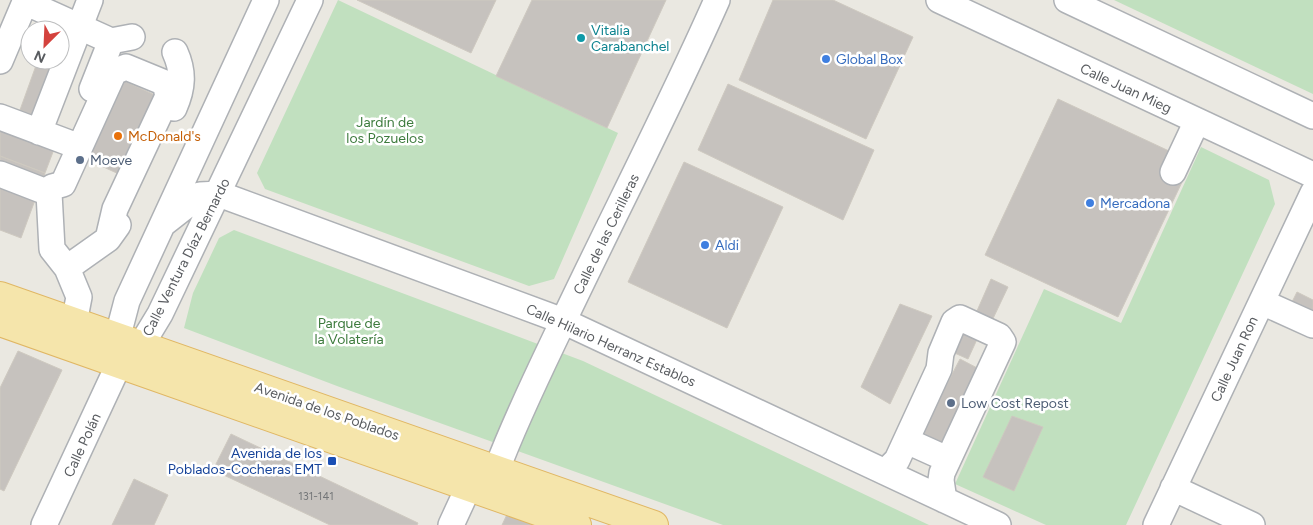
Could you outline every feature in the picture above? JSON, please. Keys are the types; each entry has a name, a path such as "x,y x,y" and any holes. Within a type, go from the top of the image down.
{"main road":[{"name":"Avenida de los Poblados","path":"0,296 74,324 125,350 469,486 577,525"},
{"name":"Avenida de los Poblados","path":"0,322 125,350 497,469 654,525"}],"street":[{"path":"39,132 90,0"},
{"name":"Calle Ventura Díaz Bernardo","path":"125,350 127,301 266,0"},
{"name":"Calle Ventura Díaz Bernardo","path":"125,350 160,314 219,194 310,0"},
{"name":"Calle de las Cerilleras","path":"497,469 513,427 563,321 679,88 717,0"},
{"name":"Calle Juan Mieg","path":"940,0 1313,175"},
{"path":"1067,0 1313,116"},
{"path":"0,61 22,1 79,26 121,39 51,190 52,249 67,268 79,297 74,324"},
{"path":"67,268 108,239 124,218 182,91 181,66 175,52"},
{"path":"0,174 51,190 62,184 114,72 126,67 165,83 168,96 115,209 108,239"},
{"path":"0,117 72,144"},
{"path":"1174,172 1197,121"},
{"name":"Calle Juan Ron","path":"1156,525 1313,193"},
{"path":"163,224 200,195 219,194"},
{"name":"Calle Hilario Herranz Establos","path":"219,194 563,321 998,525"},
{"path":"1262,302 1313,325"},
{"path":"885,472 897,460 907,441 939,369 941,353 954,322 960,318 999,336 1002,342 947,459 941,480 944,500"},
{"name":"Calle Polán","path":"44,525 125,350"},
{"path":"907,441 947,459"},
{"path":"451,525 469,486"},
{"path":"1174,488 1219,518 1252,525"}],"green space":[{"name":"Jardín de los Pozuelos","path":"338,0 618,133 554,279 529,286 265,189 257,173"},
{"path":"1114,0 1313,0 1313,94"},
{"path":"1201,147 1269,180 1275,204 1126,525 1046,525 955,484 1044,289 1121,323"},
{"name":"Parque de la Volatería","path":"234,230 583,361 929,525 723,525 337,386 184,328 193,293 219,238"}],"building":[{"path":"357,0 496,0 471,53"},
{"name":"Vitalia Carabanchel","path":"532,0 666,0 607,128 496,76"},
{"name":"Global Box","path":"773,0 833,0 913,37 866,139 739,80"},
{"path":"34,70 53,70 36,116 20,110"},
{"path":"120,79 157,96 121,175 84,158"},
{"path":"728,84 874,150 843,220 698,150"},
{"name":"Mercadona","path":"1058,99 1169,151 1160,169 1183,180 1118,317 985,255"},
{"path":"0,124 56,144 45,173 0,156"},
{"path":"0,156 45,173 21,238 0,230"},
{"name":"Aldi","path":"684,162 783,207 727,328 628,282"},
{"path":"991,279 1008,287 989,327 973,320"},
{"path":"1297,292 1313,300 1313,317 1290,306"},
{"path":"900,304 932,316 890,404 861,387"},
{"path":"960,324 979,335 968,359 948,350"},
{"path":"18,351 62,370 4,491 0,489 0,388"},
{"name":"Low Cost Repost","path":"960,359 981,370 942,447 920,436"},
{"path":"1012,416 1043,427 1014,491 983,477"},
{"path":"231,434 418,523 417,525 330,525 213,470"},
{"path":"134,479 168,495 154,525 112,525"},
{"path":"510,508 552,525 502,525"}],"place":[{"name":"Vitalia Carabanchel","path":"581,38"},
{"name":"Global Box","path":"826,59"},
{"name":"McDonald's","path":"118,136"},
{"name":"Moeve","path":"80,160"},
{"name":"Mercadona","path":"1090,203"},
{"name":"Aldi","path":"705,245"},
{"name":"Low Cost Repost","path":"951,403"},
{"name":"Avenida de los Poblados-Cocheras EMT","path":"332,461"}]}
